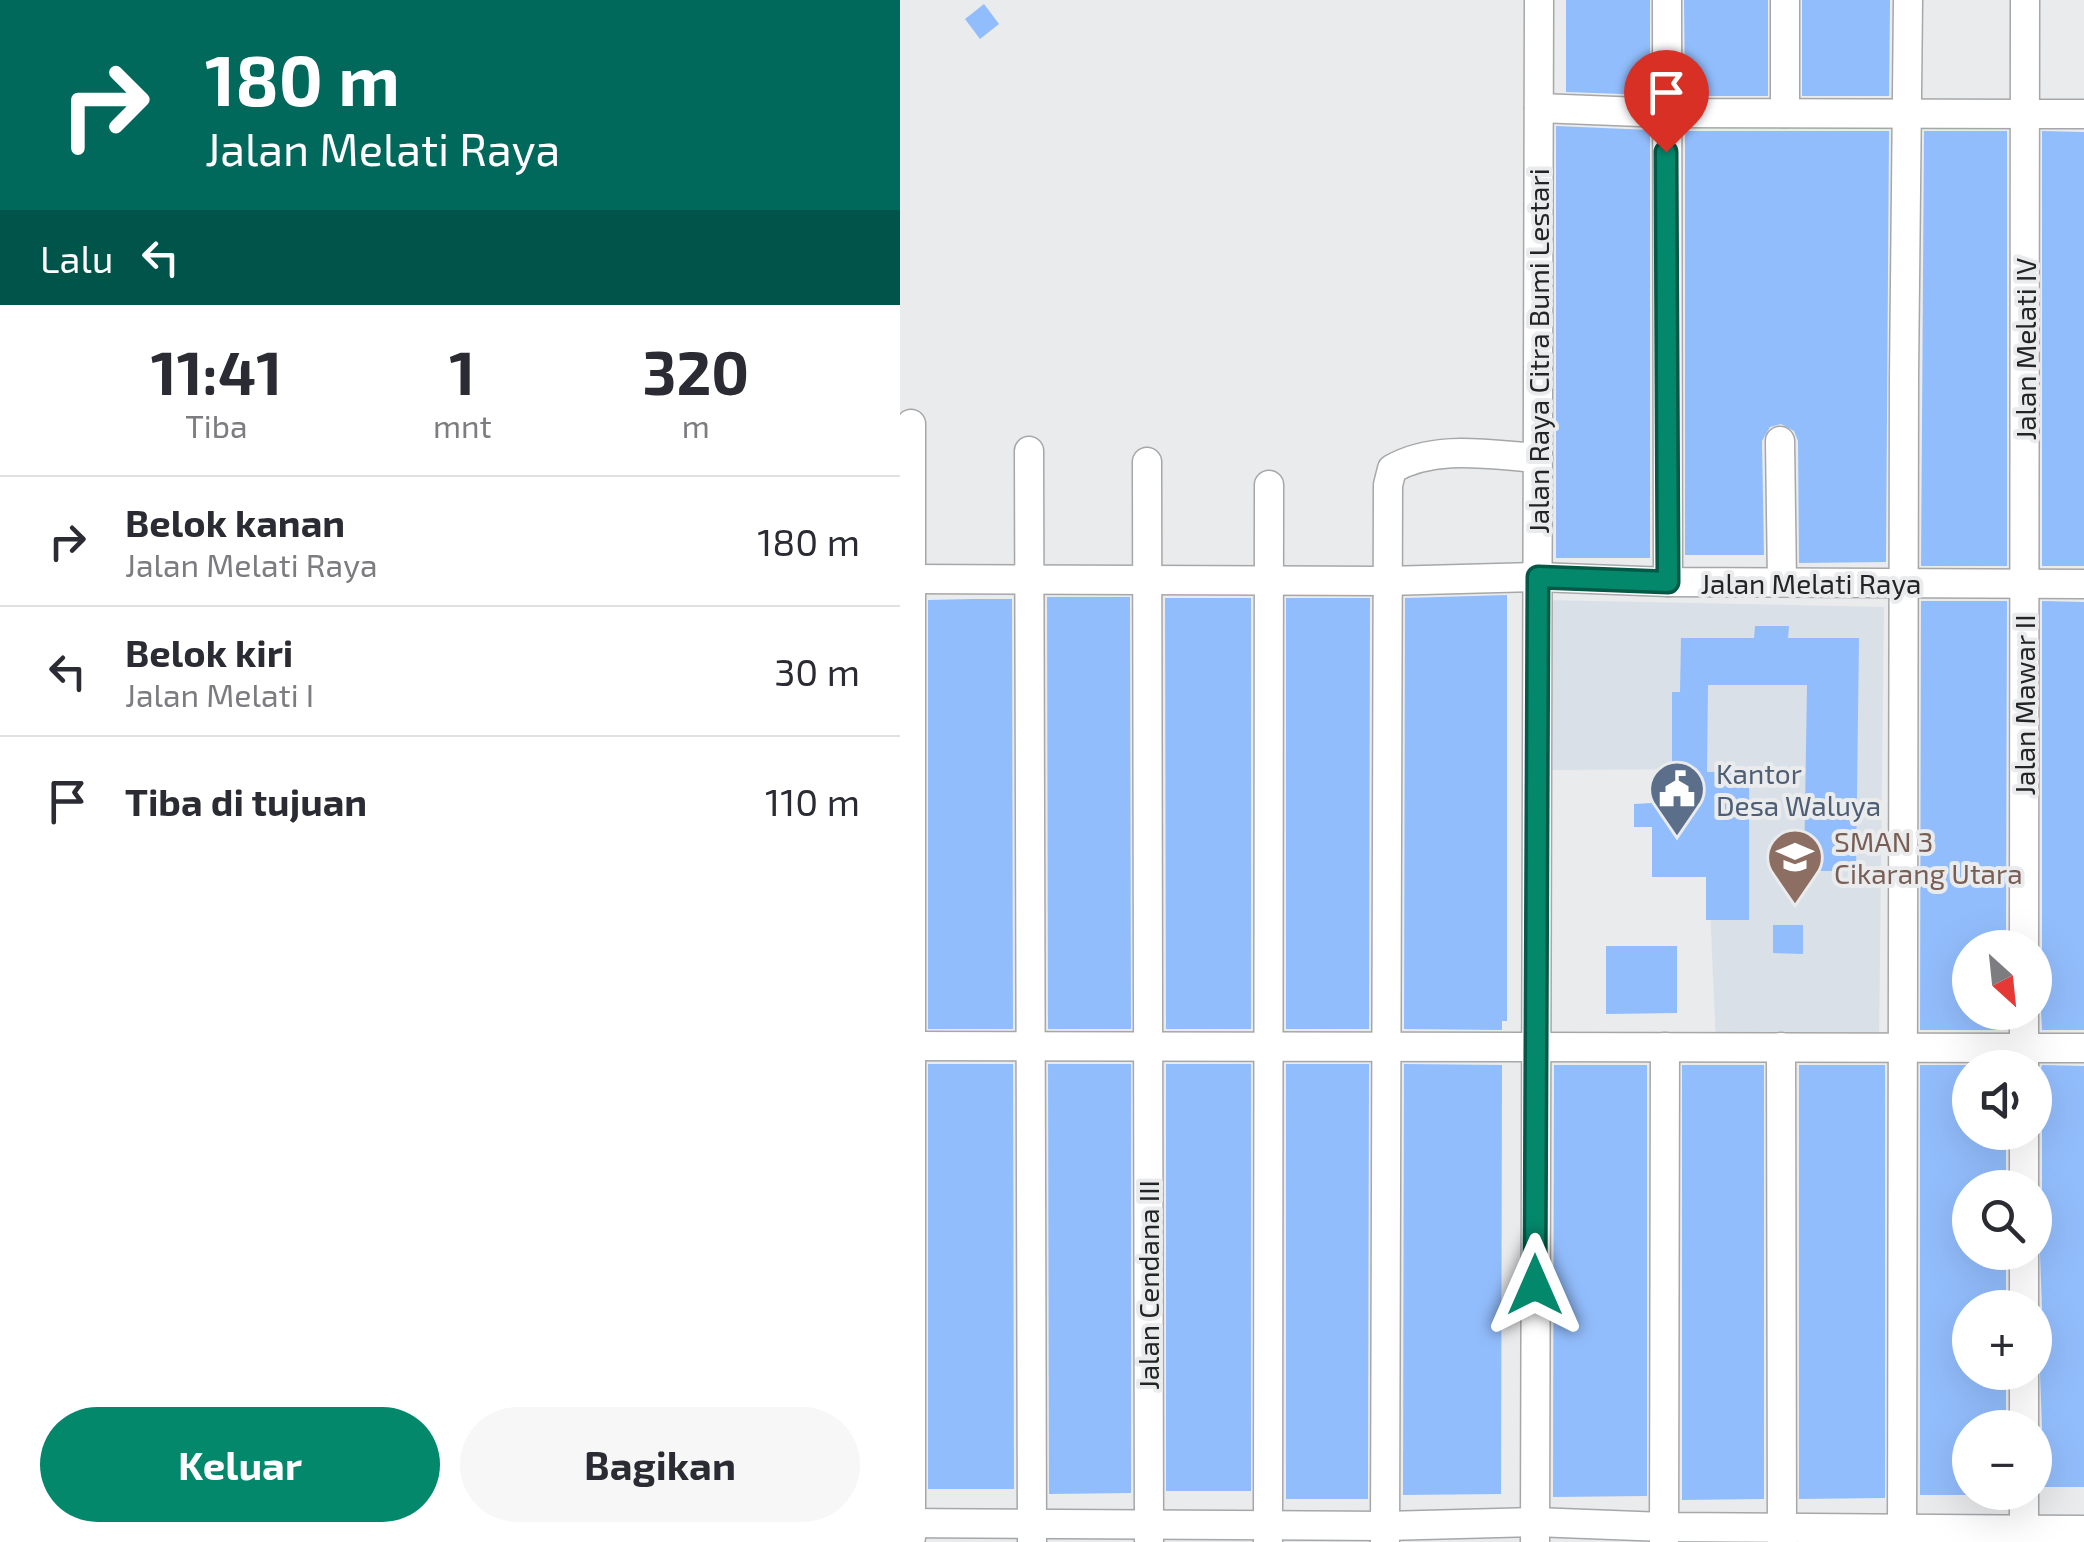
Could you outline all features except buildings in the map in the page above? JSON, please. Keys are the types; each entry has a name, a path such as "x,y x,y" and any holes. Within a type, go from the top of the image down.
{"street":[{"name":"Jalan Raya Citra Bumi Lestari","path":"1535,1532 1538,0"},
{"path":"1668,0 1668,582"},
{"path":"1785,0 1785,114"},
{"path":"1902,1535 1908,0"},
{"name":"Jalan Melati IV","path":"2024,583 2025,0"},
{"path":"1539,108 1666,113 2084,114"},
{"path":"911,424 910,579 905,621 907,1529 1032,1533 2024,1536 2084,1530"},
{"path":"1780,441 1782,582"},
{"path":"1029,451 1032,1533"},
{"path":"1385,1534 1388,485 1392,469 1407,461 1452,452 1538,458"},
{"name":"Jalan Cendana III","path":"1147,462 1149,1533"},
{"path":"1268,1534 1269,486"},
{"name":"Jalan Melati Raya","path":"910,579 1386,581 1538,577 1668,582 2084,584"},
{"name":"Jalan Mawar II","path":"2024,583 2024,930"},
{"path":"906,1046 1904,1047 1952,1051"},
{"path":"1664,1535 1665,1047"},
{"path":"1782,1047 1782,1535"},
{"path":"2052,1053 2084,1048"},
{"path":"2024,1510 2024,1536"}],"shaded area":[{"name":"SMAN 3 Cikarang Utara","path":"1543,600 1884,607 1879,1042 1716,1045 1704,769 1544,770"}],"place":[{"name":"Kantor Desa Waluya","path":"1677,838"},
{"name":"SMAN 3 Cikarang Utara","path":"1795,906"}],"route":[{"path":"1535,1285 1538,577 1668,582 1666,152"}]}
